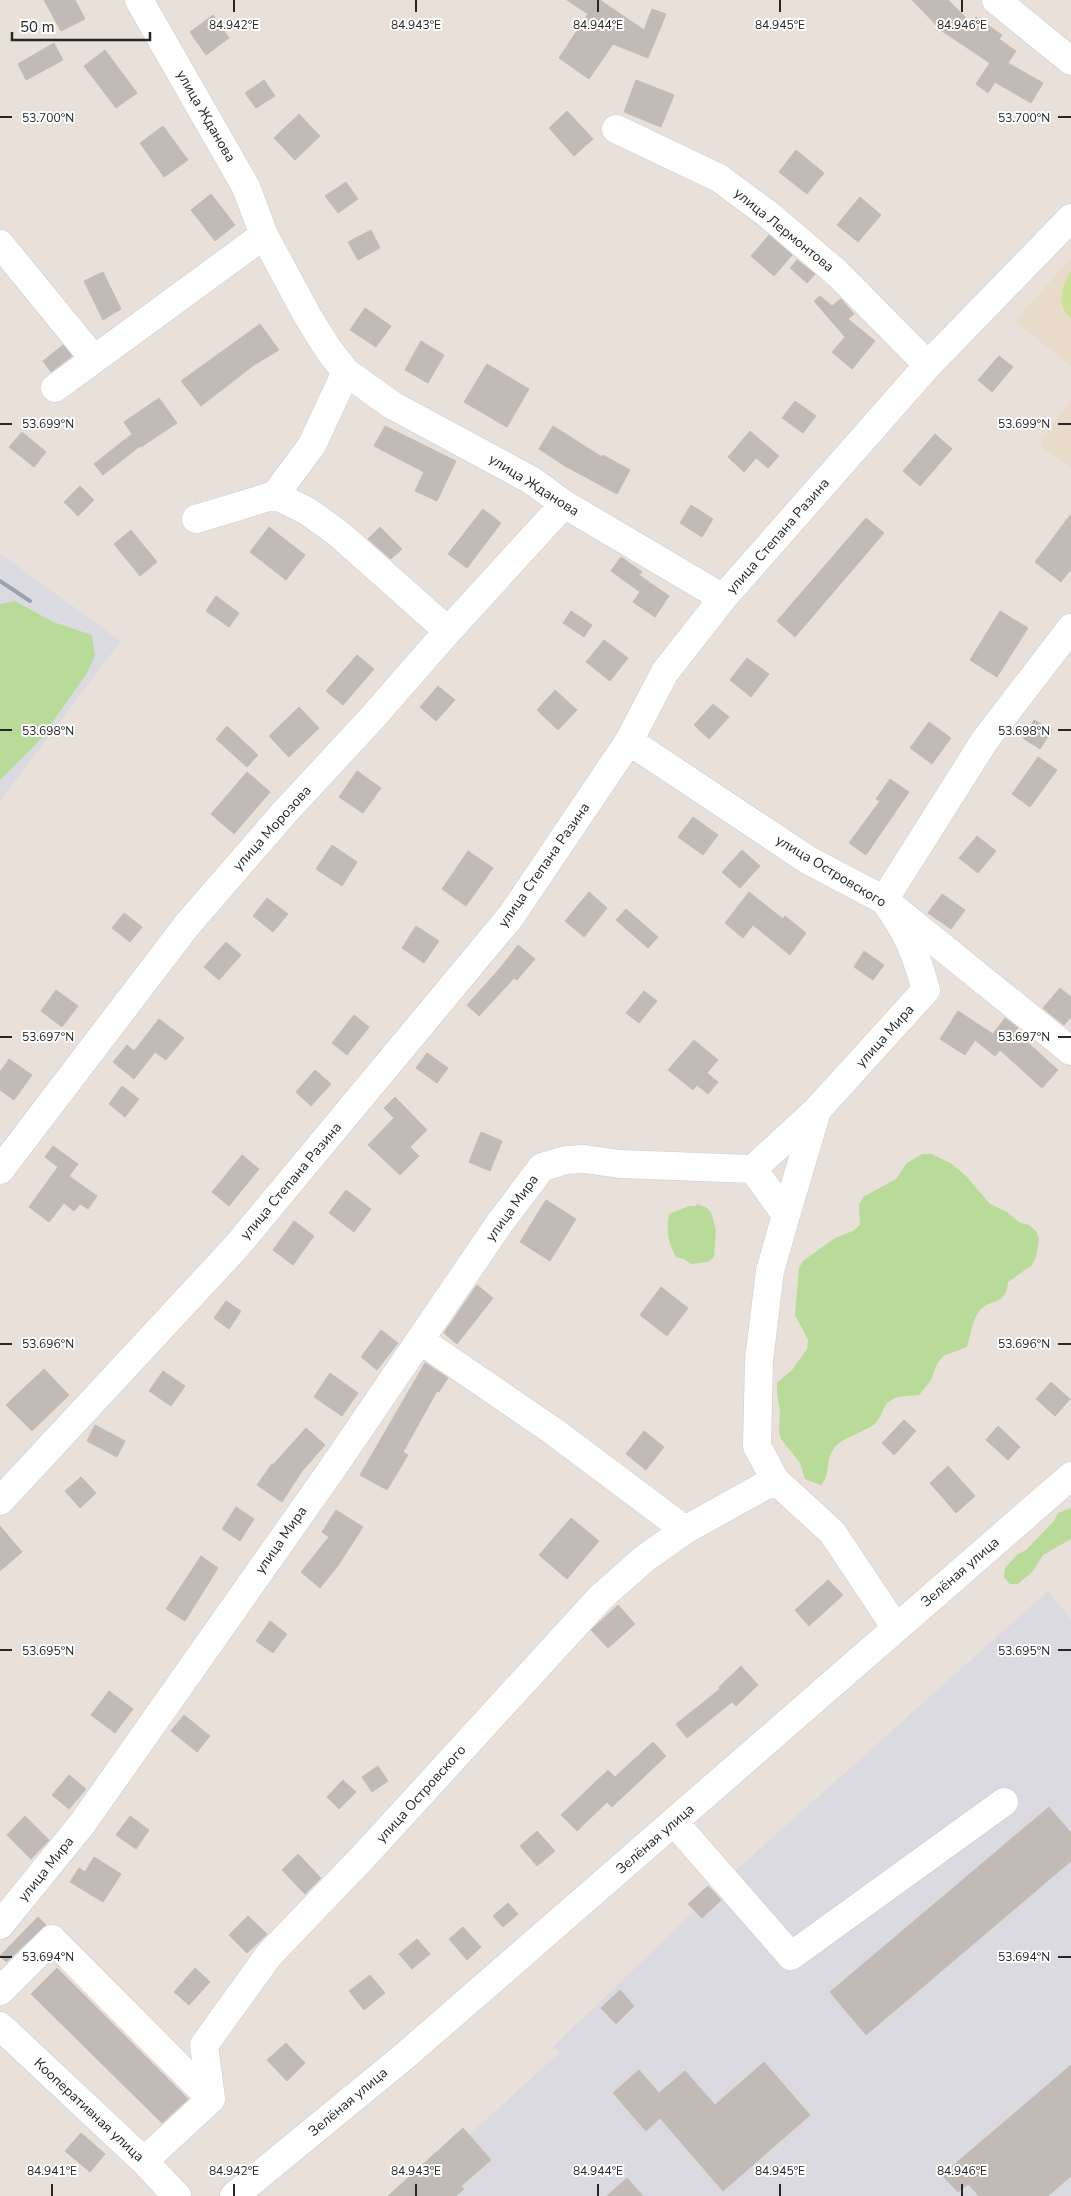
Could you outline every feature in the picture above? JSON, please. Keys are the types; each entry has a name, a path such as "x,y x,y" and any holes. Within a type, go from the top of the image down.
{"street":[{"name":"улица Жданова","path":"139,0 246,187 264,235 308,315 328,348 346,372 392,405 531,480 564,504 723,598"},
{"path":"996,0 1071,61"},
{"name":"улица Лермонтова","path":"616,129 719,178 769,215 837,273 928,365"},
{"name":"улица Степана Разина","path":"0,1501 236,1247 511,916 629,741 665,672 723,598 928,365 1071,218"},
{"path":"55,388 264,235"},
{"path":"0,244 94,359"},
{"path":"196,519 275,495 312,445 346,372"},
{"path":"275,495 307,511 339,534 448,630"},
{"name":"улица Морозова","path":"0,1170 186,926 284,813 564,504"},
{"path":"926,990 915,951 903,926 884,900 985,740 1071,628"},
{"name":"улица Островского","path":"629,741 808,860 884,900 1071,1051"},
{"name":"улица Мира","path":"0,1925 82,1824 499,1224 542,1167 566,1160 584,1159 620,1164 753,1169 817,1110 926,990 941,970 965,965"},
{"path":"817,1110 770,1271 759,1360 757,1446 775,1480 832,1532 896,1628"},
{"path":"753,1169 786,1215"},
{"path":"420,1340 553,1431 685,1530"},
{"name":"Зелёная улица","path":"234,2196 414,2047 1071,1476"},
{"name":"улица Островского","path":"211,2099 204,2045 270,1955 363,1857 600,1598 644,1559 685,1530 775,1480"},
{"path":"674,1822 791,1956 1004,1802"},
{"path":"0,1991 52,1939 211,2099 144,2161"},
{"name":"Кооперативная улица","path":"0,2026 144,2161 177,2196"}],"shaded area":[{"path":"1071,258 1071,366 1015,321"},
{"path":"1071,399 1071,467 1039,445"},
{"path":"0,554 121,641 0,801"},
{"path":"1048,1591 1071,1619 1071,2196 388,2196 469,2135 559,2053 553,2047 695,1910 702,1918 721,1900 713,1891"}],"green space":[{"path":"1071,271 1071,318 1063,308 1062,295 1065,282"},
{"path":"15,601 53,622 92,635 95,655 87,673 40,740 0,780 0,604"},
{"path":"922,1154 932,1154 952,1164 966,1176 990,1204 1007,1212 1020,1223 1029,1225 1036,1231 1039,1239 1036,1257 1032,1265 1008,1282 1004,1296 982,1308 974,1321 967,1347 943,1356 937,1364 931,1380 919,1395 902,1396 893,1399 886,1405 876,1423 836,1446 829,1459 826,1476 821,1485 805,1479 800,1463 781,1439 779,1431 780,1412 777,1383 792,1370 807,1349 808,1340 795,1315 799,1268 803,1261 835,1238 853,1231 860,1225 859,1205 863,1197 896,1179 907,1163"},
{"path":"696,1204 705,1207 711,1212 716,1230 714,1257 708,1262 691,1264 684,1259 676,1257 668,1236 668,1220 669,1214 689,1206 697,1206"},
{"path":"1071,1508 1071,1539 1043,1555 1033,1571 1018,1584 1010,1584 1004,1577 1005,1568 1018,1554 1026,1550 1054,1521 1058,1513"}],"building":[{"path":"44,0 75,0 85,19 61,31"},
{"path":"567,0 600,0 644,30 652,9 666,14 648,58 613,44 589,79 559,58 588,14"},
{"path":"912,0 948,0 972,24 976,17 1002,35 999,39 1016,51 1008,63 1043,83 1031,103 995,82 988,93 976,84 990,63 942,31"},
{"path":"213,15 229,38 206,55 190,32"},
{"path":"54,43 63,60 26,80 18,64"},
{"path":"105,50 137,93 116,108 84,66"},
{"path":"264,80 275,96 256,108 245,93"},
{"path":"636,80 674,95 661,127 624,112"},
{"path":"567,111 593,139 574,156 549,128"},
{"path":"299,114 320,136 295,160 274,138"},
{"path":"163,126 188,160 164,177 140,143"},
{"path":"796,150 824,173 807,194 779,172"},
{"path":"346,182 358,199 338,213 325,196"},
{"path":"211,194 235,225 215,241 191,210"},
{"path":"860,197 881,215 858,242 837,225"},
{"path":"371,230 380,248 358,260 348,242"},
{"path":"769,235 792,255 774,276 751,256"},
{"path":"797,260 815,274 807,283 790,268"},
{"path":"103,272 121,309 103,320 84,281"},
{"path":"820,296 832,306 841,299 854,314 848,319 875,341 852,369 832,352 845,337 814,301"},
{"path":"365,308 391,326 376,347 350,330"},
{"path":"260,324 279,350 254,365 201,406 181,381"},
{"path":"421,341 444,355 428,383 405,370"},
{"path":"63,345 72,356 51,372 43,361"},
{"path":"999,356 1013,367 992,392 978,380"},
{"path":"487,364 529,389 507,427 464,402"},
{"path":"159,398 177,423 140,446 103,475 94,464 132,434 124,422"},
{"path":"795,401 816,416 803,433 782,418"},
{"path":"385,426 456,461 437,501 415,491 424,472 374,446"},
{"path":"553,426 602,457 603,455 630,470 617,494 565,466 539,449"},
{"path":"750,431 779,456 768,468 756,458 744,472 728,457"},
{"path":"22,432 46,452 34,467 9,447"},
{"path":"935,434 952,449 920,486 903,471"},
{"path":"80,486 94,500 78,516 64,502"},
{"path":"691,505 713,519 702,537 680,523"},
{"path":"483,509 501,523 467,568 448,554"},
{"path":"1071,514 1071,569 1061,582 1035,562"},
{"path":"866,518 884,533 795,637 777,621"},
{"path":"269,527 305,555 286,580 250,552"},
{"path":"380,527 402,549 391,559 368,539"},
{"path":"131,530 157,562 140,576 114,544"},
{"path":"621,557 642,572 639,575 669,596 655,617 633,602 640,592 611,571"},
{"path":"216,596 239,613 229,627 206,611"},
{"path":"571,611 592,625 584,637 563,623"},
{"path":"1000,611 1028,628 997,677 970,660"},
{"path":"604,640 628,658 610,681 586,662"},
{"path":"357,655 374,669 343,705 326,691"},
{"path":"747,658 769,674 751,697 730,680"},
{"path":"438,686 455,700 436,721 420,707"},
{"path":"555,690 577,710 558,730 537,710"},
{"path":"713,704 729,717 709,739 694,725"},
{"path":"299,707 319,728 289,757 269,736"},
{"path":"1034,720 1052,730 1040,749 1023,738"},
{"path":"929,722 951,738 932,764 910,748"},
{"path":"227,726 258,755 247,767 216,739"},
{"path":"1038,757 1057,770 1030,807 1012,794"},
{"path":"357,771 381,788 363,813 339,797"},
{"path":"247,772 270,792 234,834 211,814"},
{"path":"890,779 909,792 866,855 849,843 880,801 876,799"},
{"path":"693,817 718,835 703,855 678,837"},
{"path":"977,836 996,851 978,873 959,858"},
{"path":"332,845 357,862 342,886 316,869"},
{"path":"742,850 760,866 740,888 722,872"},
{"path":"468,851 493,868 466,906 442,889"},
{"path":"589,892 607,908 584,937 565,921"},
{"path":"749,892 783,919 785,916 806,933 790,955 753,925 743,938 725,923"},
{"path":"942,894 965,910 951,929 928,913"},
{"path":"267,898 288,914 273,932 253,916"},
{"path":"626,909 658,937 648,948 616,920"},
{"path":"124,913 142,927 130,942 112,928"},
{"path":"416,926 439,941 424,963 402,948"},
{"path":"226,942 241,955 219,980 204,967"},
{"path":"518,945 535,959 517,980 514,978 479,1016 467,1005"},
{"path":"864,951 884,965 873,980 854,967"},
{"path":"1060,988 1071,997 1071,1017 1064,1025 1043,1008"},
{"path":"56,990 78,1006 62,1027 41,1011"},
{"path":"644,991 657,1001 639,1023 626,1013"},
{"path":"958,1011 993,1034 1005,1018 1018,1028 1015,1031 1058,1070 1042,1088 1000,1050 995,1056 975,1040 965,1055 940,1039"},
{"path":"354,1015 369,1027 347,1055 332,1043"},
{"path":"159,1019 184,1038 166,1060 155,1052 134,1079 113,1062 127,1045 134,1051"},
{"path":"694,1040 718,1060 707,1073 718,1082 708,1094 697,1085 693,1090 668,1070"},
{"path":"427,1053 448,1068 437,1083 416,1068"},
{"path":"9,1059 32,1075 14,1100 0,1090 0,1072"},
{"path":"315,1070 331,1084 311,1106 296,1092"},
{"path":"122,1086 139,1099 125,1117 109,1104"},
{"path":"395,1097 427,1130 410,1147 419,1156 400,1175 368,1145 394,1118 384,1108"},
{"path":"481,1132 502,1141 490,1171 469,1162"},
{"path":"53,1146 78,1164 69,1176 97,1196 88,1209 80,1204 74,1211 64,1203 49,1222 29,1207 58,1167 45,1157"},
{"path":"242,1155 259,1169 229,1206 212,1192"},
{"path":"346,1190 371,1209 354,1232 329,1213"},
{"path":"546,1200 576,1219 550,1261 520,1242"},
{"path":"294,1221 314,1236 293,1265 273,1250"},
{"path":"477,1285 493,1298 457,1344 444,1333"},
{"path":"661,1287 688,1308 667,1336 640,1315"},
{"path":"226,1301 241,1311 229,1329 214,1318"},
{"path":"381,1330 398,1343 377,1370 361,1357"},
{"path":"425,1363 448,1378 439,1392 437,1391 403,1452 408,1455 387,1490 360,1475"},
{"path":"44,1369 69,1395 32,1431 6,1405"},
{"path":"163,1371 185,1386 171,1406 149,1391"},
{"path":"330,1373 358,1393 342,1416 314,1397"},
{"path":"1051,1382 1070,1399 1055,1416 1036,1399"},
{"path":"904,1420 916,1431 894,1455 882,1443"},
{"path":"95,1425 125,1441 117,1457 87,1441"},
{"path":"998,1426 1020,1447 1008,1460 986,1440"},
{"path":"306,1428 325,1445 302,1471 282,1502 257,1485 272,1464"},
{"path":"644,1431 664,1447 646,1470 626,1454"},
{"path":"948,1466 975,1496 956,1513 930,1483"},
{"path":"81,1477 96,1493 80,1508 65,1491"},
{"path":"236,1507 254,1519 240,1541 222,1529"},
{"path":"336,1510 363,1527 337,1567 320,1588 301,1572 329,1537 322,1532"},
{"path":"571,1518 599,1541 567,1579 539,1555"},
{"path":"0,1526 22,1552 0,1571"},
{"path":"201,1556 218,1568 185,1621 166,1609"},
{"path":"828,1580 843,1595 809,1626 795,1610"},
{"path":"618,1605 635,1624 608,1648 591,1630"},
{"path":"270,1621 287,1634 273,1653 256,1641"},
{"path":"741,1666 758,1685 736,1706 732,1702 687,1738 676,1724 720,1689 719,1687"},
{"path":"109,1691 133,1709 115,1733 91,1715"},
{"path":"184,1715 210,1736 197,1752 171,1731"},
{"path":"653,1742 666,1756 612,1807 607,1802 577,1831 561,1815 608,1770 615,1777"},
{"path":"378,1766 388,1781 372,1792 362,1777"},
{"path":"69,1775 86,1789 69,1809 52,1795"},
{"path":"343,1780 356,1792 339,1809 327,1797"},
{"path":"1049,1807 1071,1833 1071,1861 866,2035 830,1992"},
{"path":"25,1816 49,1840 31,1859 7,1835"},
{"path":"130,1816 149,1830 136,1849 116,1835"},
{"path":"537,1831 555,1851 537,1866 520,1846"},
{"path":"298,1854 321,1878 305,1894 282,1870"},
{"path":"94,1857 121,1874 103,1902 70,1882 79,1868 85,1872"},
{"path":"708,1886 721,1900 702,1918 688,1904"},
{"path":"508,1903 518,1914 503,1927 493,1916"},
{"path":"248,1916 267,1934 247,1953 229,1935"},
{"path":"38,1917 46,1925 6,1962 0,1956"},
{"path":"463,1927 481,1947 467,1960 449,1939"},
{"path":"417,1939 430,1954 412,1969 399,1954"},
{"path":"57,1968 188,2099 162,2123 31,1994"},
{"path":"195,1968 210,1982 189,2005 174,1992"},
{"path":"370,1975 385,1993 364,2010 349,1991"},
{"path":"620,1990 634,2006 616,2024 601,2008"},
{"path":"286,2043 305,2063 287,2081 267,2060"},
{"path":"764,2062 810,2115 723,2191 660,2118 646,2131 613,2093 639,2070 659,2093 685,2071 715,2105"},
{"path":"1071,2065 1071,2176 1048,2196 979,2196 968,2184 958,2192 942,2175"},
{"path":"463,2128 491,2160 461,2186 464,2189 456,2196 388,2196"},
{"path":"81,2133 105,2154 90,2172 65,2151"},
{"path":"627,2178 643,2196 607,2196"}],"railway":[{"path":"0,581 30,601"}]}
